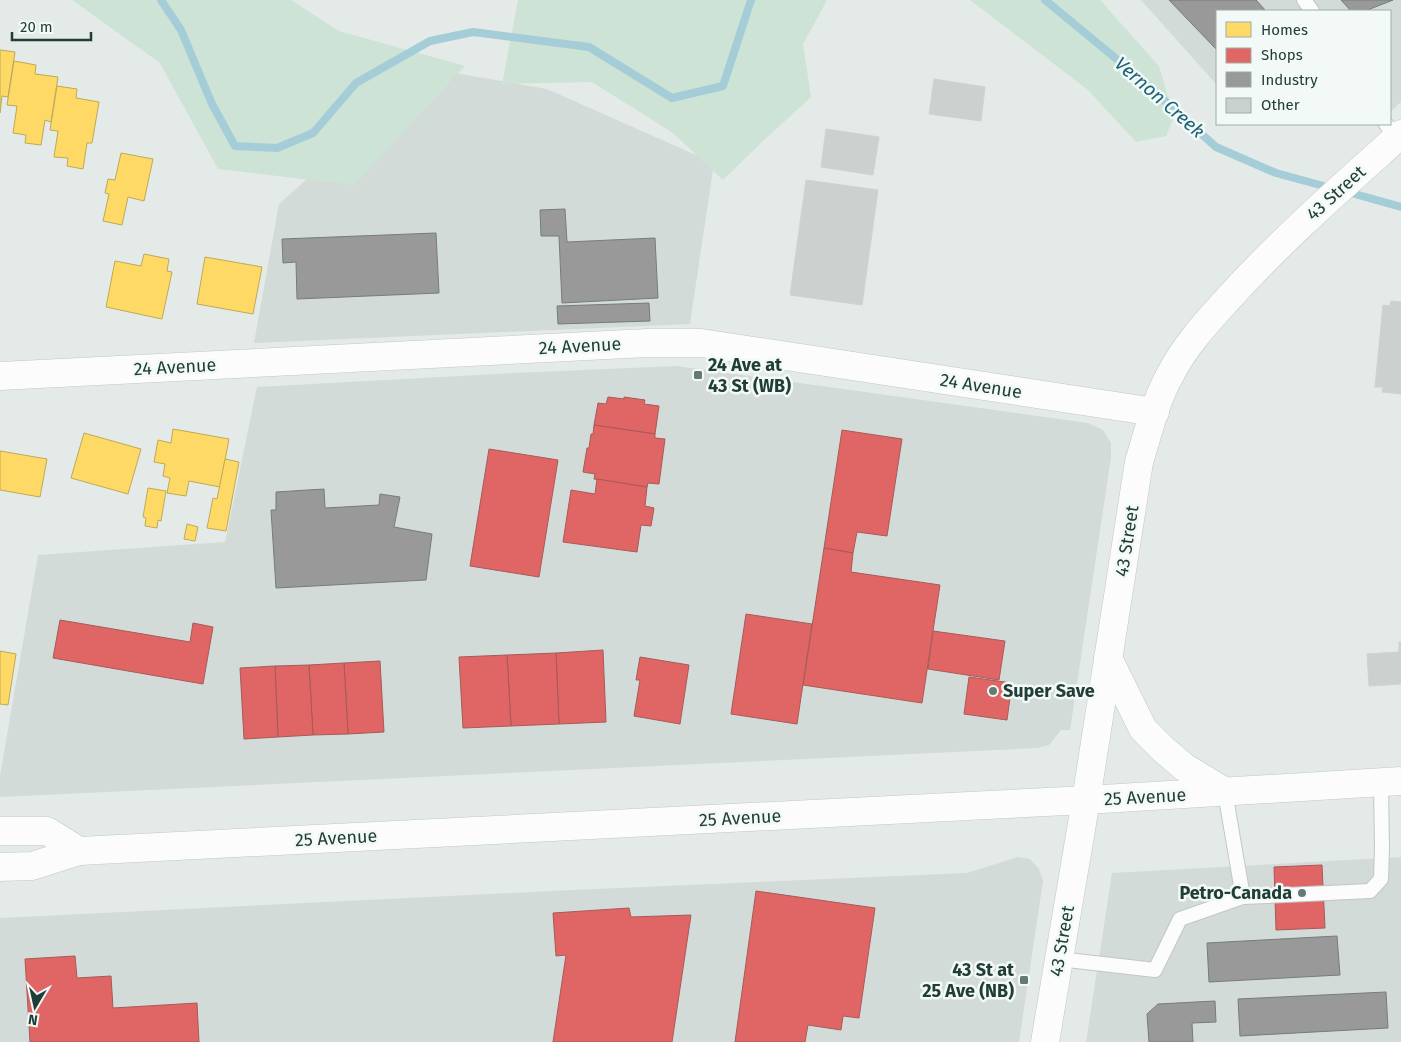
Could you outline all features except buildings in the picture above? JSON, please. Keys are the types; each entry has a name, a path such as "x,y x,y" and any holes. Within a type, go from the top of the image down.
{"street":[{"name":"43 Street","path":"1045,1042 1086,800 1139,462 1154,412 1170,375 1196,335 1251,272 1361,170 1394,132"},
{"name":"24 Avenue","path":"0,376 647,343 701,343 1154,412"},
{"path":"1108,658 1143,729 1184,767 1225,792"},
{"name":"25 Avenue","path":"0,867 32,866 79,851 1086,800 1391,782"},
{"path":"0,831 47,831 79,851"}],"lane":[{"path":"1059,958 1155,970 1180,919 1243,897 1370,891 1381,879 1382,848 1391,782"},
{"path":"1225,792 1243,897"}],"shaded area":[{"path":"1141,0 1401,0 1401,102 1391,111 1391,10 1216,10 1216,84"},
{"path":"437,70 547,89 714,163 690,324 254,343 279,204 392,103"},
{"path":"677,366 1088,423 1103,430 1111,443 1111,457 1070,730 1061,730 1049,745 1038,748 0,797 0,776 38,555 225,542 257,387"},
{"path":"1018,857 1030,859 1039,869 1043,881 1019,1042 0,1042 0,918 967,873"},
{"path":"1401,857 1401,1042 1086,1042 1112,873"}],"green space":[{"path":"72,0 291,0 339,31 465,66 354,185 218,169 160,63"},
{"path":"518,0 827,0 803,44 811,97 723,180 673,133 592,82 502,84"},
{"path":"970,0 1100,0 1159,66 1174,117 1166,136 1136,142 1088,90"}],"waterway":[{"name":"Vernon Creek","path":"161,0 181,30 212,104 235,146 277,148 313,133 356,83 430,41 473,32 589,47 672,98 723,86 751,0"},
{"name":"Vernon Creek","path":"1045,0 1136,75 1216,147 1276,173 1331,188"},
{"name":"Vernon Creek","path":"1344,191 1401,207"}],"place":[{"name":"24 Ave at 43 St (WB)","path":"698,375"},
{"name":"Super Save","path":"993,691"},
{"name":"Petro-Canada","path":"1302,893"},
{"name":"43 St at 25 Ave (NB)","path":"1024,980"}]}
